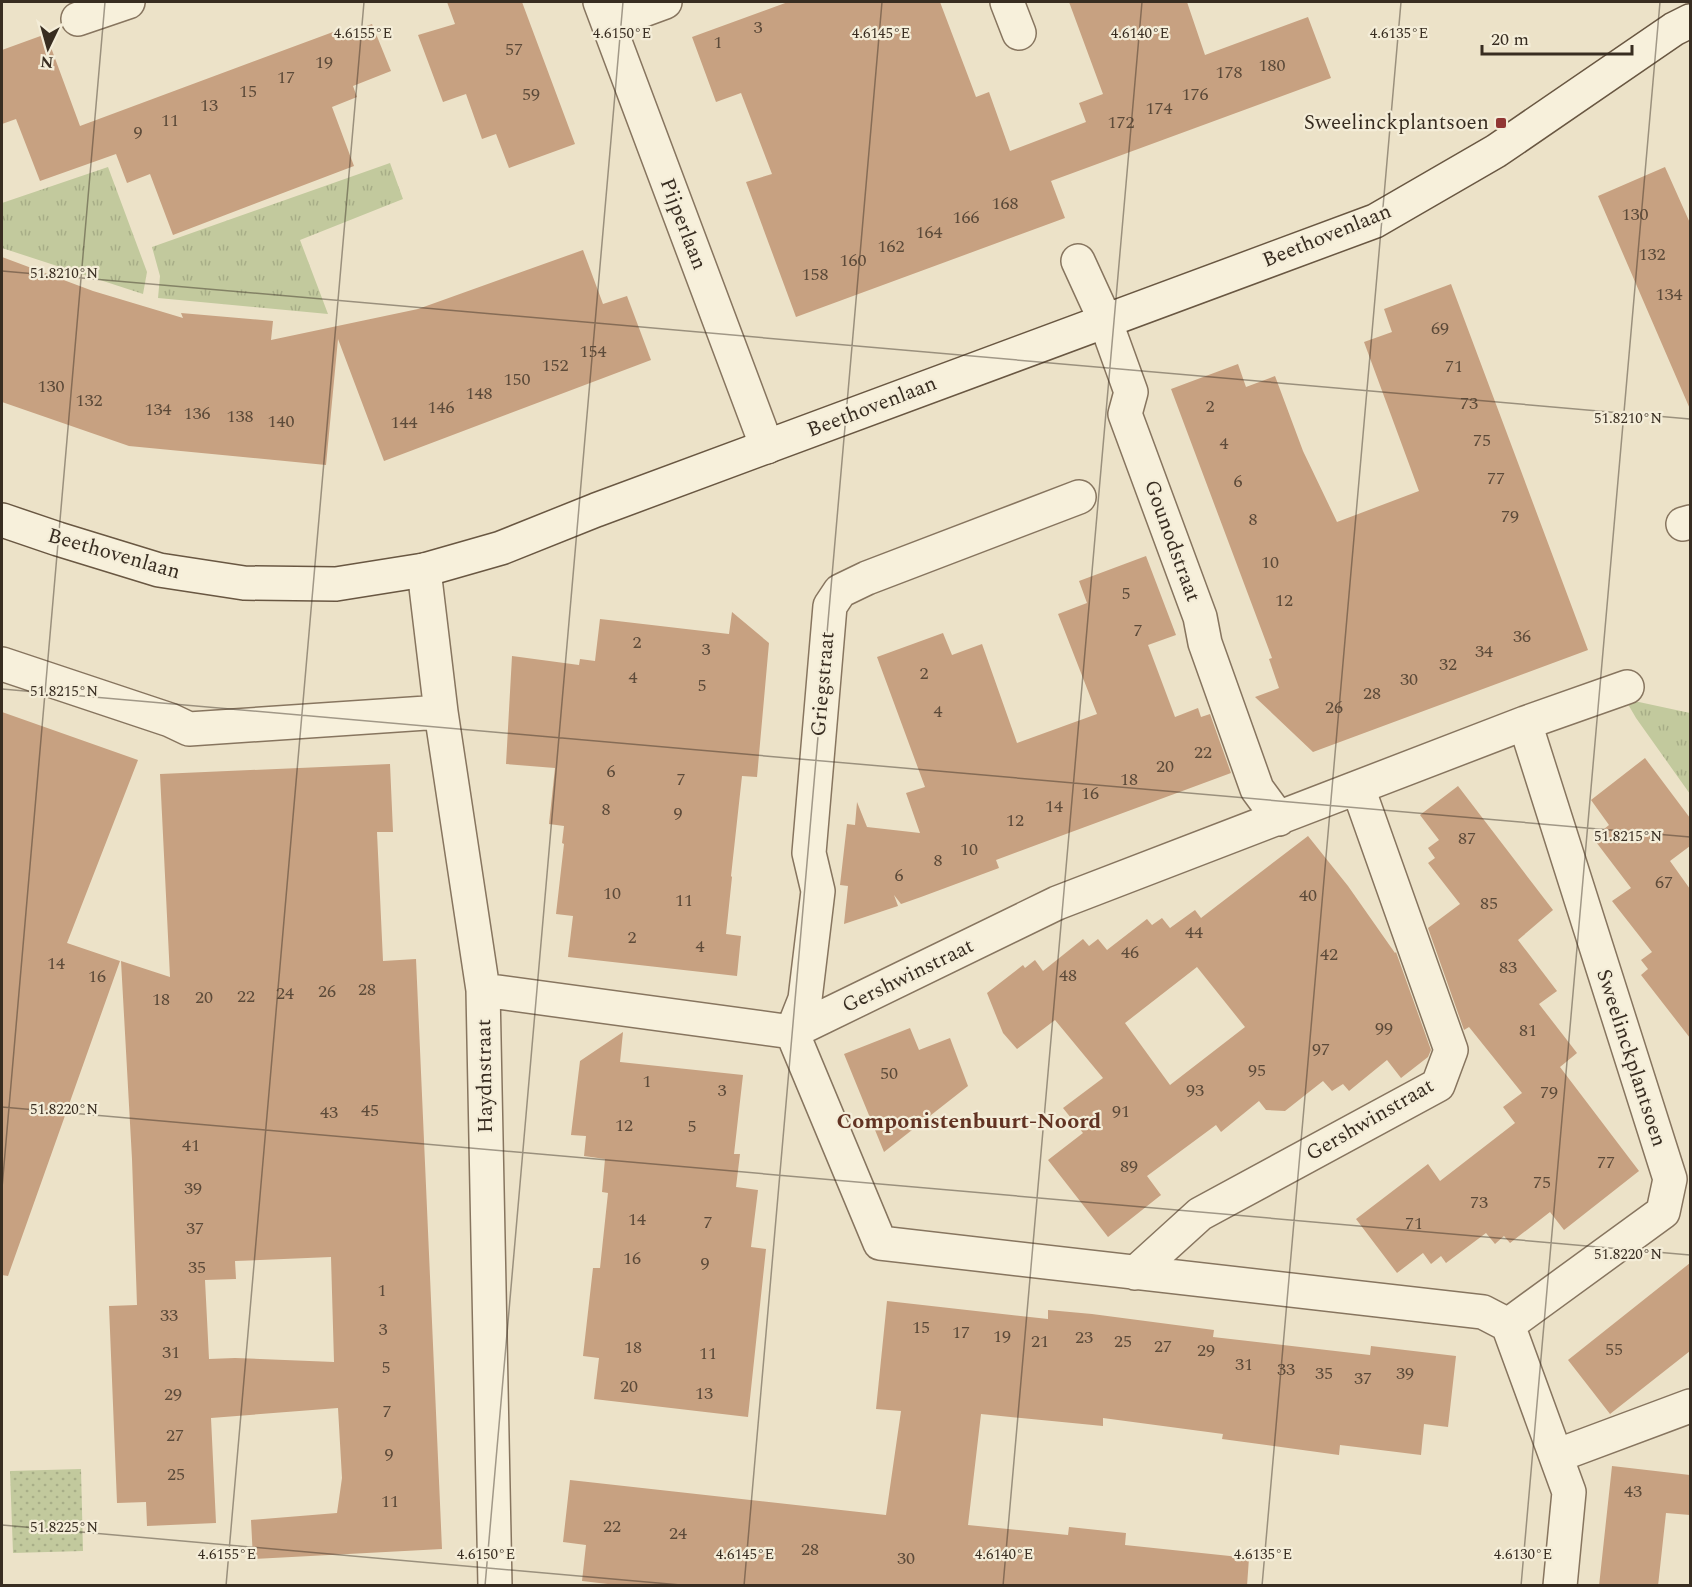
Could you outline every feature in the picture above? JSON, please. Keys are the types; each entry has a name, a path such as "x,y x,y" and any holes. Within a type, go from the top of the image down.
{"street":[{"path":"78,19 128,2"},
{"path":"604,12 665,2"},
{"path":"1007,2 1019,33"},
{"name":"Pijperlaan","path":"604,12 767,447"},
{"name":"Beethovenlaan","path":"2,520 159,570 244,583 336,584 424,570 501,548 1105,320 1375,221 1496,151 1674,29 1690,21"},
{"name":"Gounodstraat","path":"1078,261 1105,320 1131,392 1125,414 1200,617 1205,643 1257,789 1279,819"},
{"name":"Griegstraat","path":"792,1032 805,999 818,891 809,853 830,606 840,591 867,578 1079,497"},
{"name":"Haydnstraat","path":"424,570 441,712 483,990 495,1586"},
{"path":"2,663 170,720 189,729 441,712"},
{"name":"Gershwinstraat","path":"792,1032 1057,903 1525,723 1627,687"},
{"name":"Sweelinckplantsoen","path":"1508,1325 1663,1212 1670,1179 1525,723"},
{"name":"Gershwinstraat","path":"1135,1273 1200,1214 1438,1085 1451,1050 1358,788"},
{"path":"483,990 792,1032 880,1243 1483,1312 1508,1325 1569,1492 1560,1586"},
{"path":"1556,1456 1690,1406"}],"green space":[{"path":"390,163 403,199 300,240 328,314 158,298 160,276 152,247"},
{"path":"108,167 147,272 143,294 2,248 2,203"},
{"path":"1625,699 1690,713 1690,794 1636,718"},
{"path":"81,1469 83,1551 13,1553 10,1471"}],"building":[{"path":"447,2 522,2 575,144 509,168 496,134 482,139 466,94 443,102 418,35 455,24"},
{"path":"788,2 940,2 976,97 989,92 1010,151 1086,122 1079,103 1103,94 1069,2 1187,2 1205,55 1308,17 1331,78 1051,181 1065,218 796,317 746,182 772,174 741,93 716,102 692,37"},
{"path":"372,24 391,71 353,86 357,97 332,107 354,166 173,235 150,174 127,183 116,154 40,181 16,119 2,124 2,50 46,34 80,126 333,32 335,38"},
{"path":"1665,167 1690,223 1690,409 1598,196"},
{"path":"583,250 603,304 627,296 651,360 384,461 338,339 326,465 129,446 2,402 2,257 93,291 183,318 181,313 273,321 271,340 418,309"},
{"path":"1451,284 1588,650 1313,752 1255,697 1279,688 1269,659 1272,658 1171,389 1238,364 1246,387 1275,376 1303,451 1337,522 1419,491 1364,342 1392,332 1384,309"},
{"path":"1146,556 1176,635 1148,645 1175,717 1198,708 1201,717 1210,714 1231,773 996,860 999,868 921,897 901,904 894,895 898,906 844,924 848,886 840,885 847,824 855,825 857,802 867,827 920,833 906,793 925,787 877,657 943,633 952,655 982,644 1017,743 1097,714 1058,614 1087,603 1079,581"},
{"path":"732,612 769,643 757,777 742,776 731,876 726,934 741,936 737,976 568,957 573,916 556,914 564,826 549,824 555,768 506,764 512,656 579,665 580,659 595,661 600,619 729,634"},
{"path":"2,712 138,760 67,943 120,961 8,1276 2,1275"},
{"path":"1645,758 1690,818 1690,846 1670,861 1690,889 1690,1038 1641,975 1648,969 1641,960 1652,952 1612,901 1631,888 1593,838 1609,825 1591,800"},
{"path":"390,764 393,832 377,832 383,961 416,959 442,1549 253,1559 251,1520 337,1513 342,1478 338,1408 211,1418 216,1523 147,1526 146,1502 117,1503 109,1306 137,1305 121,961 170,977 160,774","holes":["331,1257 334,1362 209,1359 205,1280 236,1279 235,1261"]},
{"path":"1458,786 1553,910 1518,940 1557,991 1539,1004 1577,1053 1560,1067 1639,1171 1564,1230 1550,1212 1510,1243 1504,1236 1495,1244 1486,1233 1446,1263 1441,1256 1431,1264 1423,1253 1397,1273 1356,1219 1428,1164 1440,1181 1515,1123 1503,1107 1522,1093 1469,1027 1464,1030 1428,928 1460,904 1428,863 1435,858 1428,848 1439,840 1420,815"},
{"path":"1308,836 1396,952 1431,1050 1428,1057 1401,1078 1387,1060 1349,1091 1343,1084 1332,1091 1323,1081 1285,1111 1266,1110 1259,1101 1221,1132 1216,1125 1147,1176 1161,1195 1108,1237 1048,1160 1083,1133 1063,1108 1103,1078 1055,1020 1017,1049 1003,1033 987,993 1023,965 1025,968 1035,960 1043,971 1083,939 1089,946 1098,939 1107,950 1147,919 1152,925 1162,918 1170,928 1195,910 1201,918","holes":["1197,967 1245,1027 1170,1085 1125,1023"]},
{"path":"910,1028 919,1050 950,1038 968,1086 884,1152 844,1054"},
{"path":"623,1032 620,1062 743,1075 734,1154 740,1154 736,1187 758,1190 751,1247 766,1249 748,1417 594,1399 599,1358 583,1356 593,1268 600,1268 608,1193 602,1192 605,1159 584,1156 586,1136 571,1135 580,1061"},
{"path":"1690,1263 1690,1351 1610,1414 1568,1360"},
{"path":"887,1301 1048,1319 1048,1310 1092,1314 1214,1330 1213,1337 1370,1355 1371,1346 1456,1356 1448,1427 1424,1424 1421,1455 1340,1445 1339,1455 1222,1439 1223,1434 1103,1418 1103,1426 981,1414 968,1525 1068,1535 1069,1527 1126,1533 1125,1545 1249,1558 1247,1586 625,1586 582,1581 586,1545 563,1542 570,1480 886,1515 901,1411 876,1409"},
{"path":"1612,1466 1690,1475 1690,1515 1666,1513 1658,1586 1599,1586"}],"place":[{"name":"Sweelinckplantsoen","path":"1501,123"}],"district":[{"name":"Componistenbuurt-Noord","path":"969,1121"}]}
